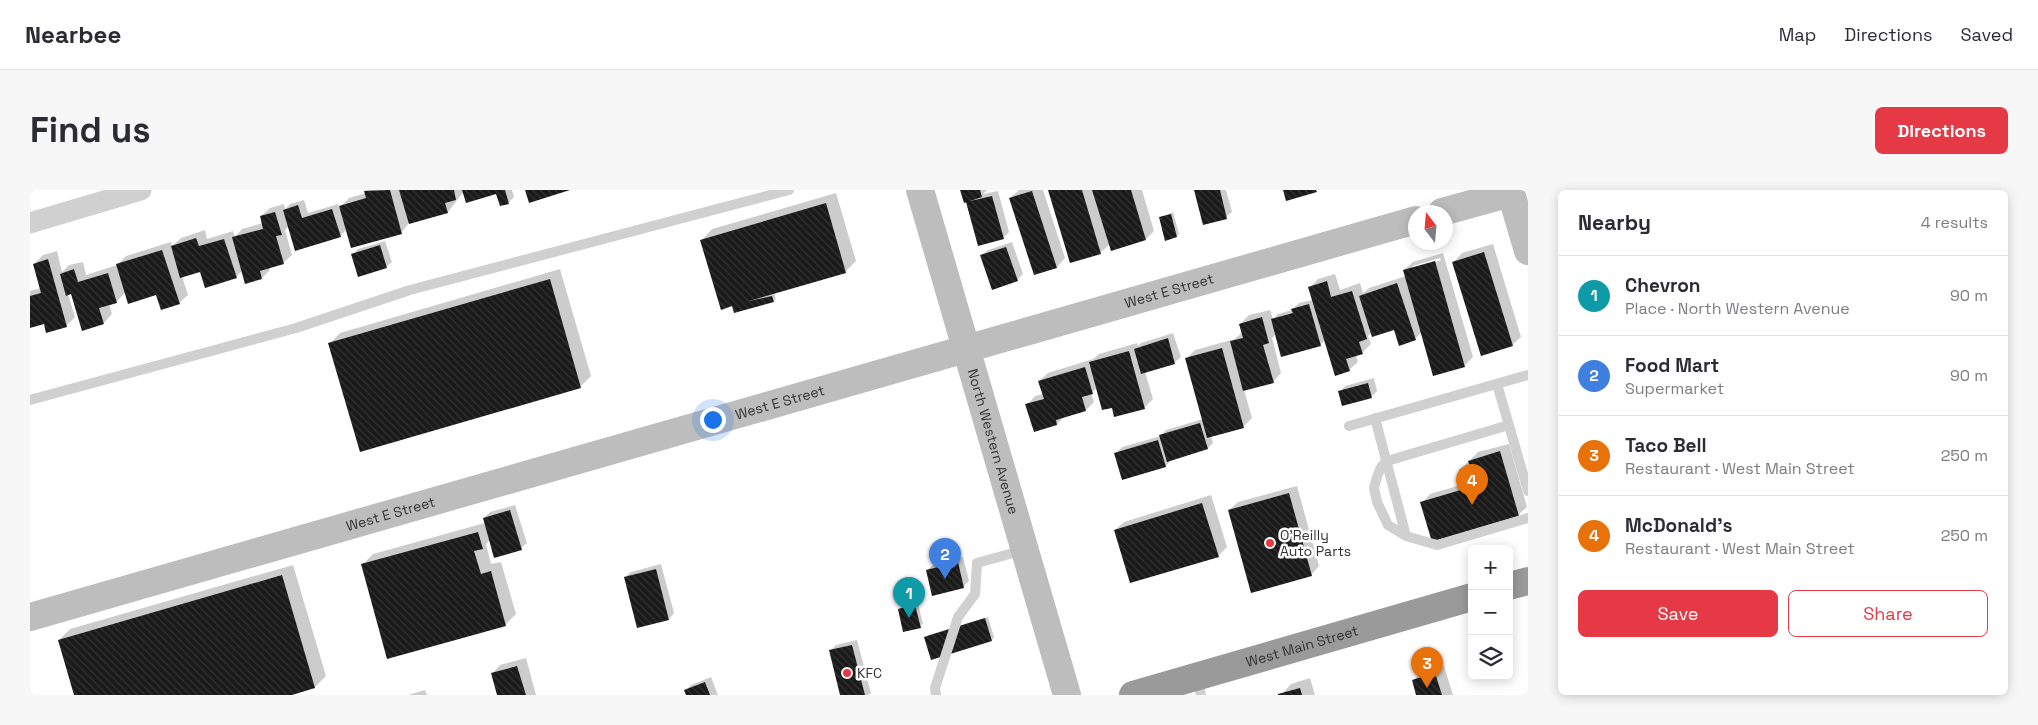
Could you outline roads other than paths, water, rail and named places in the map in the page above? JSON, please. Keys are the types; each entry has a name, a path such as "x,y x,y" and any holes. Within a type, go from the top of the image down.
{"highway":[{"path":"1513,585 1528,581"},
{"name":"West Main Street","path":"1133,695 1198,686 1468,598"}],"street":[{"path":"30,223 141,190"},
{"name":"North Western Avenue","path":"920,190 1067,695"},
{"path":"1453,209 1514,191 1528,251"},
{"name":"West E Street","path":"30,617 1408,222"}],"lane":[{"path":"30,400 296,328 410,290 789,190"},
{"path":"1349,426 1528,375"},
{"path":"1497,384 1528,491"},
{"path":"1375,418 1387,461 1388,475 1406,536"},
{"path":"1509,425 1387,461 1381,467 1374,488 1377,502 1388,525 1406,536 1437,545 1528,518"},
{"path":"936,695 935,688 958,617 975,594 977,563 1025,549"}],"place":[{"name":"McDonald's","path":"1472,505"},
{"name":"O'Reilly Auto Parts","path":"1270,543"},
{"name":"Food Mart","path":"945,579"},
{"name":"Chevron","path":"909,618"},
{"name":"KFC","path":"847,673"},
{"name":"Taco Bell","path":"1427,688"}]}
